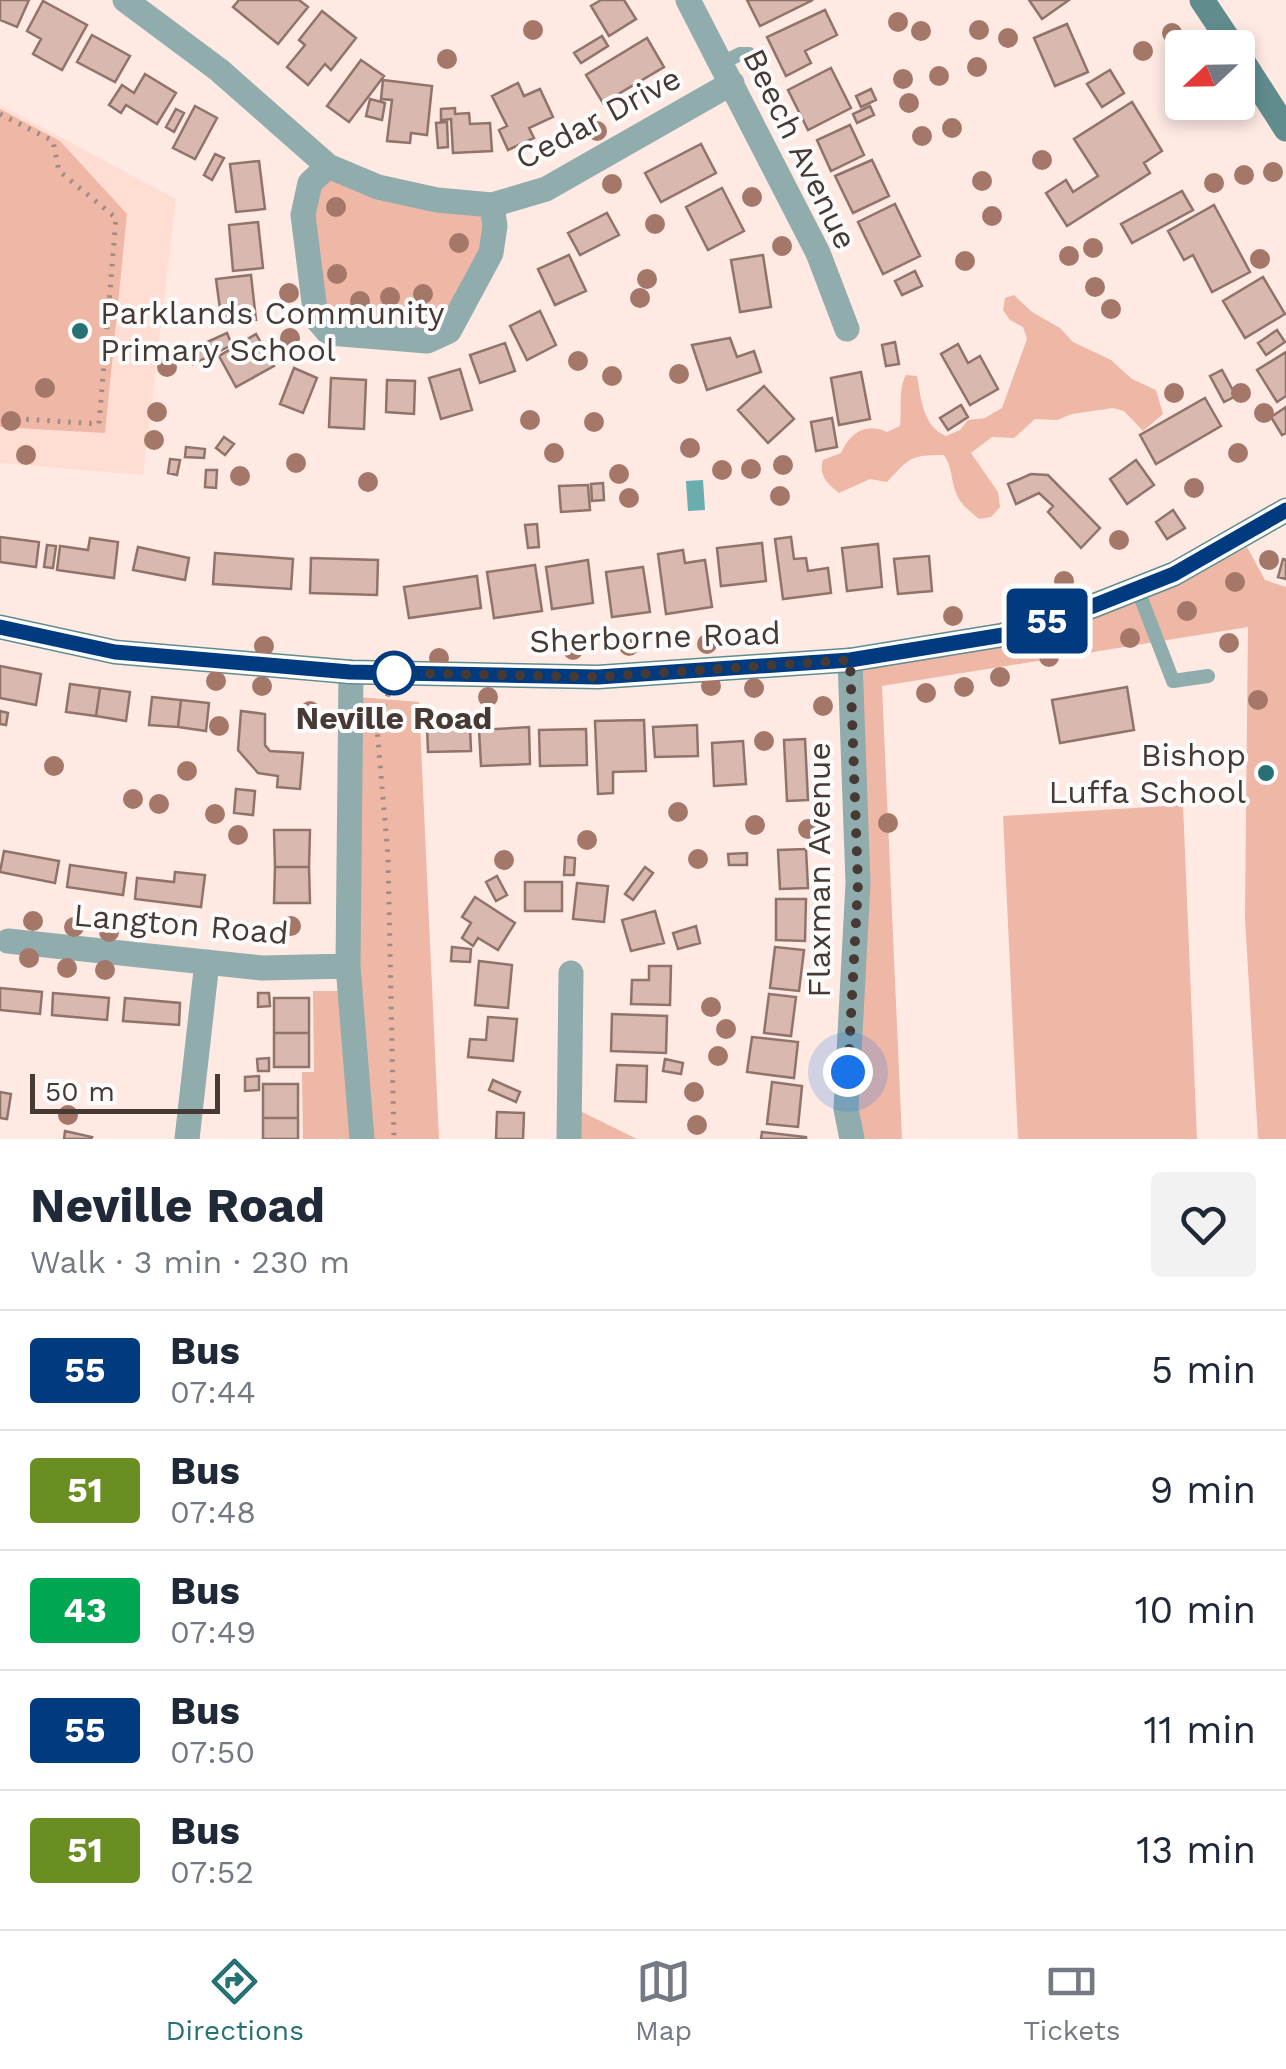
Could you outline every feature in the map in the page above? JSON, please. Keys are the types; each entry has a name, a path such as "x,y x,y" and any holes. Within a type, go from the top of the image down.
{"street":[{"name":"Cedar Drive","path":"125,0 218,70 328,166 378,188 437,200 492,205 546,190 727,73"},
{"name":"Beech Avenue","path":"688,0 818,252 847,329"},
{"path":"1202,0 1222,30"},
{"path":"1255,80 1286,129"},
{"name":"Cedar Drive","path":"328,166 310,183 304,215 316,318 329,333 427,341 449,330 491,254 495,226 492,205"},
{"name":"Sherborne Road","path":"0,627 115,652 350,672 598,677 850,660 1003,635 1174,574 1286,510"},
{"name":"Flaxman Avenue","path":"850,660 858,884 846,1109 852,1139"},
{"path":"350,672 348,966 362,1139"},
{"name":"Langton Road","path":"8,941 262,968 348,966"},
{"path":"187,1139 207,962"},
{"path":"569,1139 571,973"}],"lane":[{"path":"727,73 740,54 749,54 763,78"},
{"path":"1138,588 1173,682 1208,676"}],"path":[{"path":"0,114 53,141 59,171 116,218 98,424 7,418 0,413"},
{"path":"394,673 377,729 388,856 394,1139"}],"shaded area":[{"name":"Parklands Community Primary School","path":"0,105 176,199 143,475 0,463"},
{"name":"Parklands Community Primary School","path":"0,109 60,141 127,214 105,433 0,427"},
{"path":"332,175 485,213 486,253 446,327 426,335 332,329 321,316 309,215 316,188"},
{"path":"1014,295 1073,342 1111,360 1132,379 1156,390 1163,414 1143,431 1124,411 1113,408 1057,420 1035,419 1014,438 992,437 971,453 998,492 1000,507 991,517 979,519 961,502 944,455 911,459 887,482 870,479 839,493 831,486 823,475 823,460 841,453 859,431 872,428 887,432 900,426 906,375 917,376 928,419 946,436 960,430 968,420 985,418 1002,408 1027,339 1023,327 1010,320 1003,310 1005,298"},
{"path":"1247,547 1265,580 1286,587 1286,1139 1258,1139 1245,918 1248,627 882,686 902,1139 858,1139 856,667 1177,583"},
{"path":"358,697 419,702 439,1139 303,1139 302,1072 314,1072 313,991 357,991"},
{"path":"1183,805 1197,1139 1018,1139 1003,816"},
{"path":"580,1111 637,1139 580,1139"}],"water":[{"path":"703,480 705,510 688,511 686,481"}],"building":[{"path":"0,0 29,0 17,27 0,20"},
{"path":"239,0 299,0 308,7 278,44 233,7"},
{"path":"601,0 624,0 636,19 609,36 591,6"},
{"path":"747,0 813,0 760,26"},
{"path":"1029,0 1069,0 1042,19"},
{"path":"43,1 87,25 62,70 33,54 41,39 27,31"},
{"path":"825,10 837,35 805,51 811,63 786,76 767,37"},
{"path":"322,11 356,38 331,70 325,64 308,85 287,67 305,45 299,40"},
{"path":"1067,24 1088,72 1055,86 1034,38"},
{"path":"92,35 130,56 115,82 77,62"},
{"path":"602,36 608,46 581,63 574,53"},
{"path":"647,38 664,67 603,103 586,75"},
{"path":"361,60 384,76 349,122 327,106"},
{"path":"831,68 851,108 808,130 788,90"},
{"path":"1110,70 1124,93 1102,107 1087,84"},
{"path":"145,74 176,93 157,124 126,105 121,113 109,105 122,85 134,93"},
{"path":"383,80 432,86 427,135 411,133 410,143 387,141 392,100 381,99"},
{"path":"518,83 524,96 540,89 553,117 529,128 534,138 508,150 499,130 507,126 492,96"},
{"path":"871,89 876,100 861,107 856,96"},
{"path":"370,99 385,103 382,120 366,116"},
{"path":"1132,102 1162,151 1144,163 1150,173 1067,226 1046,193 1066,180 1073,192 1098,176 1074,139"},
{"path":"195,106 217,118 195,159 173,148"},
{"path":"870,106 874,115 857,123 853,114"},
{"path":"455,108 455,114 469,113 470,124 490,123 492,151 453,153 451,119 441,120 441,109"},
{"path":"176,109 184,113 174,132 166,127"},
{"path":"447,122 448,147 438,148 436,123"},
{"path":"850,125 864,155 831,171 817,140"},
{"path":"701,144 716,173 661,202 645,173"},
{"path":"215,154 224,158 212,180 204,175"},
{"path":"872,160 889,196 853,213 835,176"},
{"path":"259,161 265,209 236,212 230,164"},
{"path":"722,188 744,231 708,250 686,207"},
{"path":"1182,191 1193,210 1132,243 1121,224"},
{"path":"895,204 920,256 883,274 858,222"},
{"path":"1214,205 1250,272 1212,292 1193,255 1184,260 1168,231"},
{"path":"607,213 619,235 580,255 568,233"},
{"path":"258,222 263,268 233,271 229,225"},
{"path":"569,255 586,291 555,305 538,269"},
{"path":"763,255 771,307 740,312 731,260"},
{"path":"915,271 922,286 902,295 895,281"},
{"path":"251,275 256,320 222,324 216,279"},
{"path":"1263,277 1285,314 1245,338 1223,301"},
{"path":"540,311 556,345 527,360 510,326"},
{"path":"1277,330 1285,342 1266,355 1258,343"},
{"path":"227,333 232,345 193,364 187,351"},
{"path":"256,334 274,366 236,387 219,356"},
{"path":"730,338 737,357 754,351 761,372 707,390 692,345"},
{"path":"895,342 899,364 886,366 882,345"},
{"path":"505,343 515,371 480,383 470,355"},
{"path":"958,344 968,363 980,356 998,389 970,405 941,354"},
{"path":"1286,352 1286,396 1277,402 1257,370"},
{"path":"294,368 317,378 303,413 280,404"},
{"path":"460,369 472,410 441,419 429,378"},
{"path":"1222,370 1236,396 1224,402 1210,376"},
{"path":"861,372 870,419 839,425 831,378"},
{"path":"331,378 366,380 364,429 329,427"},
{"path":"387,380 415,381 414,414 386,412"},
{"path":"764,386 794,419 768,443 738,410"},
{"path":"1205,398 1221,426 1156,464 1140,435"},
{"path":"961,405 968,417 948,430 940,418"},
{"path":"1286,407 1286,433 1282,435 1271,417"},
{"path":"832,418 837,447 816,451 811,422"},
{"path":"224,437 234,444 225,455 216,448"},
{"path":"186,447 205,449 204,458 185,457"},
{"path":"170,459 180,460 177,475 168,473"},
{"path":"1136,460 1154,485 1127,504 1110,479"},
{"path":"206,470 217,470 216,488 205,487"},
{"path":"1031,474 1048,475 1100,528 1081,548 1048,512 1053,506 1039,493 1016,504 1008,484"},
{"path":"603,483 604,500 592,501 591,484"},
{"path":"588,485 590,510 561,512 559,486"},
{"path":"1173,510 1185,528 1167,539 1156,522"},
{"path":"537,524 539,547 528,548 525,525"},
{"path":"0,537 39,542 36,567 0,562"},
{"path":"791,537 794,559 806,558 808,571 828,568 831,593 783,599 775,539"},
{"path":"90,538 118,542 114,578 57,570 60,546 88,550"},
{"path":"762,543 766,581 721,586 717,548"},
{"path":"878,544 882,587 847,591 842,548"},
{"path":"47,545 56,546 53,568 44,567"},
{"path":"138,547 189,558 185,580 133,570"},
{"path":"683,550 685,563 705,560 712,607 666,614 658,554"},
{"path":"215,553 293,559 291,589 213,584"},
{"path":"929,556 932,591 898,594 894,559"},
{"path":"311,558 378,560 377,595 310,593"},
{"path":"1283,559 1286,560 1286,579 1278,577"},
{"path":"588,560 593,603 552,609 546,567"},
{"path":"535,565 542,611 494,618 487,572"},
{"path":"643,567 650,612 612,617 606,572"},
{"path":"477,576 481,608 409,618 404,587"},
{"path":"0,666 41,674 36,705 0,698"},
{"path":"70,684 100,688 96,716 66,712"},
{"path":"1127,687 1134,730 1060,743 1052,700"},
{"path":"100,688 130,692 126,721 96,716"},
{"path":"152,697 181,700 178,727 149,725"},
{"path":"181,700 209,703 206,731 178,727"},
{"path":"0,711 8,713 6,725 0,724"},
{"path":"241,711 265,714 265,745 270,751 303,753 300,789 277,787 278,776 258,773 238,750"},
{"path":"644,720 646,771 613,772 613,793 598,794 595,721"},
{"path":"697,725 698,756 655,757 653,727"},
{"path":"427,726 470,726 471,751 428,752"},
{"path":"529,727 530,764 481,766 479,730"},
{"path":"586,729 587,765 540,766 539,730"},
{"path":"805,739 808,800 787,801 784,740"},
{"path":"743,741 746,784 714,786 712,743"},
{"path":"236,789 255,791 253,815 234,813"},
{"path":"274,830 310,830 309,867 275,867"},
{"path":"806,849 808,888 780,889 778,850"},
{"path":"4,851 59,861 55,883 0,872"},
{"path":"747,853 747,865 729,865 728,854"},
{"path":"565,857 575,858 574,875 564,875"},
{"path":"70,865 126,873 123,895 67,887"},
{"path":"275,867 309,867 310,903 274,903"},
{"path":"645,867 653,873 633,900 625,894"},
{"path":"175,872 205,875 201,907 135,899 137,878 174,882"},
{"path":"497,876 507,895 496,901 486,882"},
{"path":"525,882 562,882 562,911 525,911"},
{"path":"577,883 608,886 604,922 573,919"},
{"path":"475,897 515,923 498,950 478,938 473,946 462,938 471,923 462,917"},
{"path":"776,899 806,899 805,941 776,940"},
{"path":"655,911 664,943 631,951 622,920"},
{"path":"696,926 700,943 678,949 673,933"},
{"path":"452,947 471,949 470,962 451,961"},
{"path":"775,947 804,950 799,991 770,988"},
{"path":"479,961 512,965 508,1008 475,1005"},
{"path":"649,966 671,966 670,1005 631,1004 632,980 649,980"},
{"path":"0,988 42,992 40,1014 0,1010"},
{"path":"53,993 109,998 107,1020 52,1015"},
{"path":"258,993 269,993 270,1006 258,1007"},
{"path":"769,994 796,997 791,1036 764,1033"},
{"path":"125,998 180,1003 179,1025 123,1021"},
{"path":"274,998 309,998 309,1033 274,1033"},
{"path":"612,1014 667,1016 666,1053 611,1051"},
{"path":"488,1017 517,1019 513,1061 468,1057 470,1039 486,1040"},
{"path":"274,1033 309,1033 309,1067 274,1067"},
{"path":"752,1037 798,1042 794,1078 747,1072"},
{"path":"269,1058 269,1071 258,1071 257,1059"},
{"path":"665,1059 683,1063 681,1074 663,1071"},
{"path":"617,1065 647,1066 646,1102 615,1101"},
{"path":"259,1076 259,1090 245,1091 245,1077"},
{"path":"493,1080 520,1092 516,1102 489,1090"},
{"path":"772,1082 802,1086 798,1127 767,1124"},
{"path":"263,1084 298,1084 298,1118 263,1118"},
{"path":"0,1092 11,1094 7,1119 0,1118"},
{"path":"497,1112 524,1113 523,1139 496,1139"},
{"path":"263,1118 298,1118 298,1139 263,1139"},
{"path":"65,1131 92,1137 64,1139"},
{"path":"762,1132 806,1137 806,1139 761,1139"}],"bus line":[{"name":"55","path":"0,627 115,652 350,672 598,677 850,660 1003,635 1093,606 1174,574 1286,510"}],"place":[{"name":"Parklands Community Primary School","path":"80,331"},
{"name":"Neville Road","path":"394,673"},
{"name":"Bishop Luffa School","path":"1266,773"}],"route":[{"path":"394,673 598,677 850,660 858,884 848,1072"}]}
